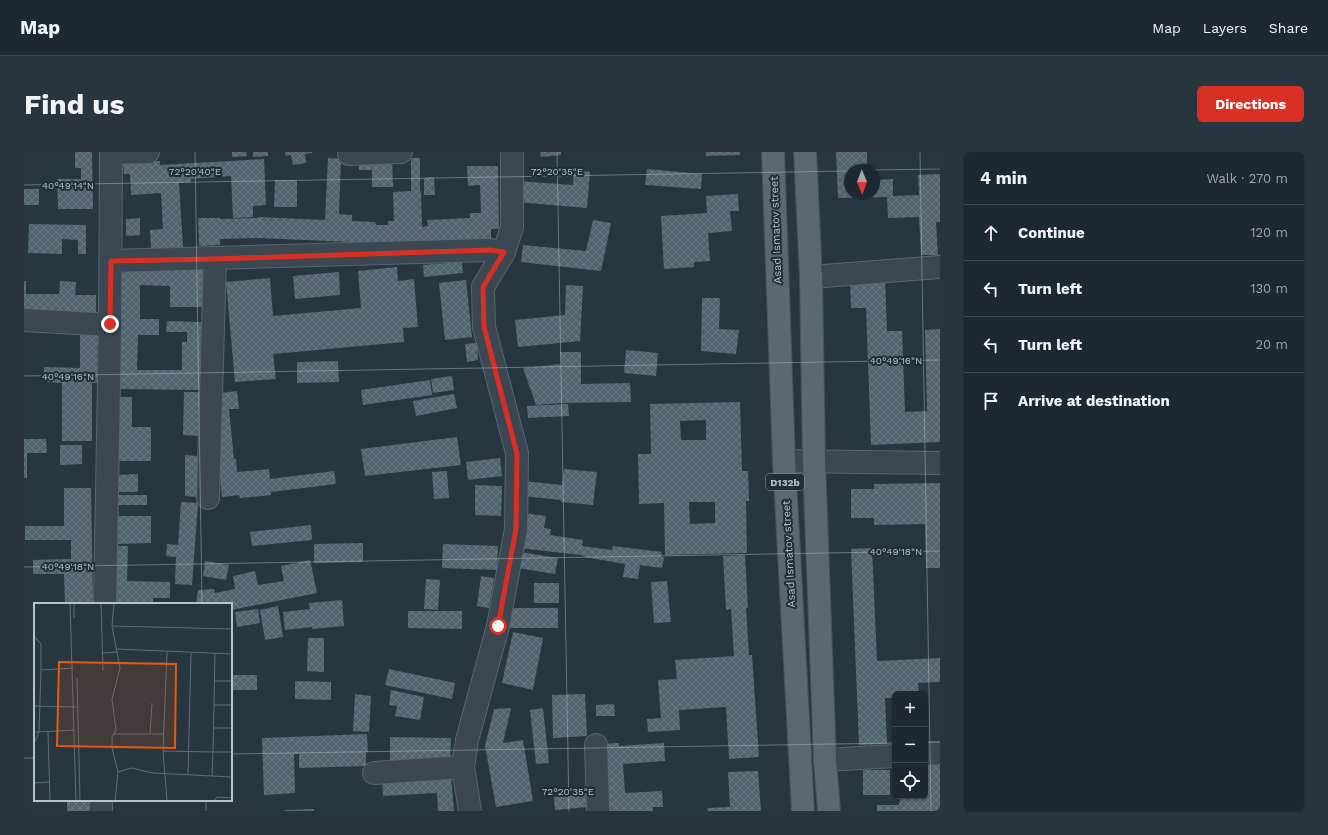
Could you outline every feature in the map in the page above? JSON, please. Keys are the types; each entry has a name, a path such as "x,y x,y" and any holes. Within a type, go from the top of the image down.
{"main road":[{"name":"Asad Ismatov street","path":"773,152 784,461 802,811"},
{"name":"D132b","path":"805,152 811,276 814,461 825,760 829,811"}],"street":[{"path":"105,603 111,261 111,153 148,152"},
{"path":"349,154 402,152"},
{"path":"470,811 463,768 467,740 498,626 516,529 517,454 484,327 483,287 504,252 512,228 512,152"},
{"path":"111,261 489,250 504,252"},
{"path":"208,498 214,259"},
{"path":"811,276 940,267"},
{"path":"24,320 110,324"},
{"path":"784,461 940,463"},
{"path":"596,744 598,811"},
{"path":"928,754 940,753"},
{"path":"825,760 892,756"},
{"path":"374,774 463,768"}],"building":[{"path":"75,152 92,152 93,209 58,209 57,179 81,179 81,168 75,168"},
{"path":"232,152 246,152 247,156 232,157"},
{"path":"253,152 268,152 268,156 253,157"},
{"path":"285,152 312,153 305,154 306,163 293,165 291,155 286,156"},
{"path":"540,152 561,152 561,155 541,157"},
{"path":"706,152 740,152 740,155 706,156"},
{"path":"836,152 867,152 867,164 844,164 844,198 838,198"},
{"path":"392,157 393,187 372,187 372,170 359,170 359,158"},
{"path":"328,158 341,159 339,214 352,215 352,221 375,222 376,225 388,225 388,221 394,221 393,192 411,191 411,158 420,158 422,227 428,226 427,220 470,218 470,213 481,213 480,185 468,186 467,166 498,166 499,229 491,229 491,241 375,243 258,238 220,239 220,245 199,246 198,218 220,219 258,217 325,220"},
{"path":"264,159 266,205 253,206 253,217 233,218 231,176 191,179 191,182 179,183 183,247 151,249 150,230 163,229 161,193 131,195 130,174 124,174 123,163 160,161 160,165"},
{"path":"647,169 702,174 701,189 645,185"},
{"path":"574,170 590,172 587,208 516,202 517,181 573,185"},
{"path":"940,174 940,222 936,222 938,255 921,255 919,217 888,218 887,197 880,197 880,180 893,179 893,196 919,195 918,175"},
{"path":"434,177 435,195 424,195 424,178"},
{"path":"275,180 297,180 297,207 274,207"},
{"path":"24,189 39,189 39,205 24,205"},
{"path":"738,194 739,211 730,211 732,231 708,233 710,261 694,262 694,267 664,269 661,216 707,213 706,196"},
{"path":"140,218 140,235 126,236 126,219"},
{"path":"593,220 611,223 601,271 521,262 523,245 586,251"},
{"path":"29,224 86,225 86,254 78,254 78,240 62,239 62,254 28,253"},
{"path":"462,262 463,273 424,277 423,265"},
{"path":"203,267 202,307 170,307 170,286 140,285 140,319 159,319 159,335 138,335 137,370 182,370 182,342 187,342 187,332 166,332 167,321 201,322 200,390 118,389 119,269"},
{"path":"397,267 398,281 414,279 418,327 403,328 404,342 273,354 276,379 235,382 226,282 270,278 273,316 361,308 358,271"},
{"path":"339,272 340,295 295,299 293,276"},
{"path":"885,278 887,331 902,331 905,412 927,411 925,330 940,329 940,442 871,445 866,308 851,308 850,280"},
{"path":"466,280 472,337 445,340 439,283"},
{"path":"24,281 26,281 26,294 59,294 60,281 76,282 75,295 96,295 96,316 24,315"},
{"path":"566,285 583,286 580,341 518,347 515,320 565,315"},
{"path":"702,298 720,298 719,329 739,330 736,354 701,351"},
{"path":"80,329 98,329 97,383 92,383 92,441 62,441 62,383 44,382 44,367 80,368"},
{"path":"477,343 478,360 467,362 465,344"},
{"path":"626,350 658,353 656,376 624,373"},
{"path":"560,352 581,352 581,384 630,383 631,402 561,403 536,405 523,368 561,364"},
{"path":"338,361 339,382 297,383 297,362"},
{"path":"452,376 454,390 433,393 431,379"},
{"path":"430,380 432,395 363,405 361,390"},
{"path":"237,391 239,409 229,409 234,459 236,459 237,472 269,469 270,479 334,471 336,484 271,492 271,495 240,498 239,495 222,497 212,394"},
{"path":"184,392 201,392 200,436 183,435"},
{"path":"454,394 457,408 416,416 413,401"},
{"path":"117,397 132,397 132,427 151,427 151,461 116,461"},
{"path":"740,402 742,471 748,471 749,501 746,501 747,553 665,555 664,503 639,504 638,454 651,454 650,404","holes":["706,420 706,440 681,440 680,421","689,502 715,502 715,523 690,524"]},
{"path":"568,404 569,416 528,418 527,406"},
{"path":"457,437 461,465 365,476 361,449"},
{"path":"24,439 46,439 47,453 27,453 27,478 24,478"},
{"path":"60,445 82,445 82,464 60,465"},
{"path":"185,455 197,456 197,497 185,496"},
{"path":"500,458 502,476 468,480 466,462"},
{"path":"564,469 597,472 593,505 523,496 524,481 562,485"},
{"path":"447,471 449,498 434,499 432,472"},
{"path":"138,474 138,492 114,492 114,475"},
{"path":"940,483 940,568 926,568 925,524 874,525 874,518 851,518 851,489 874,489 874,484"},
{"path":"475,485 502,486 501,516 475,515"},
{"path":"64,488 91,488 93,603 65,603 64,574 33,574 33,560 71,559 71,540 25,540 25,526 64,526"},
{"path":"117,495 147,495 147,505 117,505"},
{"path":"181,502 198,503 192,585 175,584 176,557 166,556 167,544 178,545"},
{"path":"523,513 546,516 544,528 551,529 550,535 583,540 582,546 612,550 613,546 662,552 661,557 664,557 662,568 640,565 638,579 623,577 625,564 581,555 519,548"},
{"path":"117,516 151,516 151,543 118,544"},
{"path":"311,525 312,540 252,546 250,532"},
{"path":"363,543 363,562 314,563 314,544"},
{"path":"443,544 498,546 497,570 442,568"},
{"path":"113,546 128,546 127,581 170,582 170,598 153,598 153,603 111,603"},
{"path":"872,548 877,661 940,658 940,682 918,683 919,691 892,691 892,698 885,698 887,744 859,745 851,549"},
{"path":"514,551 558,558 555,574 511,567"},
{"path":"745,555 749,655 752,655 759,757 729,759 726,707 679,710 680,730 648,732 647,719 661,718 658,680 677,679 675,660 734,656 731,609 726,610 723,556"},
{"path":"310,560 317,593 232,610 232,603 196,603 198,590 214,589 215,593 235,589 233,576 255,571 258,585 284,581 281,566"},
{"path":"205,561 229,565 226,580 203,576"},
{"path":"481,576 494,578 489,608 477,606"},
{"path":"426,579 440,580 438,610 424,609"},
{"path":"667,581 671,622 654,623 651,582"},
{"path":"534,583 559,583 559,603 534,603"},
{"path":"342,600 344,626 285,630 283,612 310,609 309,603"},
{"path":"278,606 283,637 265,640 260,610"},
{"path":"511,608 558,608 558,628 510,628"},
{"path":"258,609 260,623 237,627 235,612"},
{"path":"408,611 462,611 462,629 408,628"},
{"path":"513,632 543,638 533,690 502,683"},
{"path":"308,638 324,638 324,672 307,671"},
{"path":"389,669 455,683 452,699 385,685"},
{"path":"232,675 257,675 257,690 232,690"},
{"path":"295,681 331,682 331,700 295,699"},
{"path":"391,690 424,697 420,720 395,716 397,706 389,705"},
{"path":"355,694 371,696 369,732 353,731"},
{"path":"585,694 587,736 553,738 552,695"},
{"path":"614,704 615,716 596,716 596,705"},
{"path":"511,708 503,743 523,740 533,801 496,807 485,746 494,709"},
{"path":"543,708 549,763 536,764 530,710"},
{"path":"367,734 368,752 366,752 366,766 299,768 299,754 294,754 295,793 264,795 262,738"},
{"path":"390,737 451,738 450,765 390,765"},
{"path":"619,743 619,746 664,743 665,761 623,764 625,793 662,791 663,807 653,807 653,811 605,811 600,744"},
{"path":"928,764 940,764 940,811 877,811 877,805 899,805 900,799 928,799"},
{"path":"863,770 890,770 890,795 863,795"},
{"path":"758,771 761,811 708,811 707,808 730,807 728,772"},
{"path":"451,775 454,811 438,811 437,793 383,796 382,779"},
{"path":"586,794 588,807 555,810 554,797"},
{"path":"67,801 91,801 91,811 67,811"},
{"path":"314,809 314,811 285,811 285,810"}],"route":[{"path":"110,324 111,261 489,250 504,252 483,287 484,327 517,454 516,529 498,626"}]}
